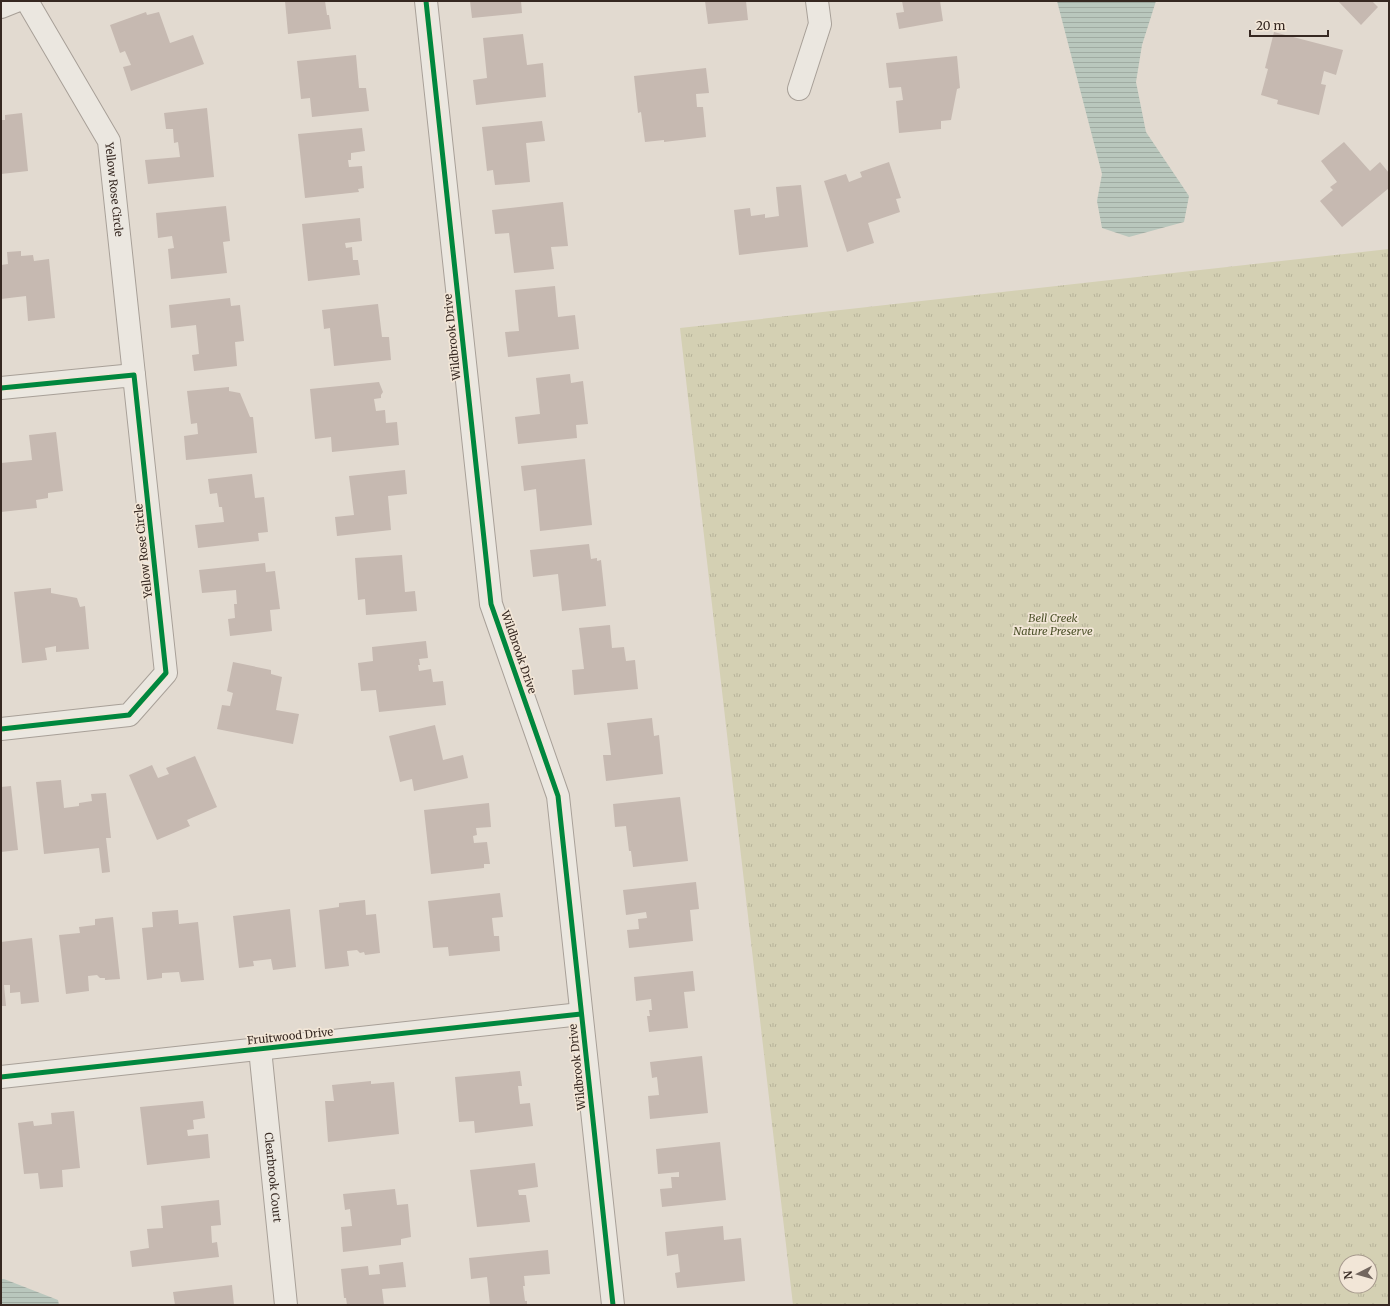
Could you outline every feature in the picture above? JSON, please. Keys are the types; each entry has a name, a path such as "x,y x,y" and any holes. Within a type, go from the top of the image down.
{"street":[{"path":"1,7 16,1"},
{"name":"Yellow Rose Circle","path":"1,729 129,716 166,673 109,141 27,1"},
{"name":"Wildbrook Drive","path":"426,1 491,604 558,796 613,1305"},
{"path":"799,89 820,24 817,1"},
{"path":"1,388 134,375"},
{"name":"Fruitwood Drive","path":"1,1077 581,1014"},
{"name":"Clearbrook Court","path":"260,1049 286,1305"}],"green space":[{"name":"Bell Creek Nature Preserve","path":"1389,249 1389,1305 793,1305 680,328"}],"shaded area":[{"path":"1057,1 1156,1 1142,45 1136,82 1146,132 1189,196 1184,222 1129,237 1102,228 1097,201 1102,174"},
{"path":"1,1279 58,1300 59,1305 1,1305"}],"building":[{"path":"285,1 325,1 331,29 288,34"},
{"path":"470,1 521,1 522,13 472,18"},
{"path":"705,1 746,1 748,20 708,24"},
{"path":"902,1 940,1 943,21 899,29 896,13 904,12"},
{"path":"1338,1 1372,1 1378,7 1361,25"},
{"path":"146,12 147,15 159,12 170,43 193,35 204,64 131,91 123,67 131,65 125,51 120,53 110,25"},
{"path":"1274,32 1343,50 1336,75 1324,71 1321,84 1326,85 1319,115 1277,104 1278,100 1261,95 1268,69 1265,68"},
{"path":"523,34 527,65 543,63 546,97 476,105 473,80 487,78 483,38"},
{"path":"356,55 359,88 366,88 369,111 312,117 310,98 301,99 297,61"},
{"path":"957,56 960,88 957,89 951,120 941,121 941,129 899,133 896,101 903,100 901,87 889,88 886,63"},
{"path":"706,68 709,93 696,94 697,107 703,107 706,137 664,142 664,140 645,142 641,112 638,113 634,76"},
{"path":"207,108 214,177 148,184 145,160 180,157 178,142 174,143 173,129 166,129 164,113"},
{"path":"22,113 28,171 1,174 1,120 5,120 5,115"},
{"path":"542,121 545,141 526,143 530,182 495,185 493,170 487,171 482,127"},
{"path":"362,128 365,151 351,153 351,160 348,160 349,167 362,166 364,188 358,189 359,192 305,198 298,134"},
{"path":"1344,142 1370,171 1380,162 1389,173 1389,188 1342,227 1320,201 1333,190 1330,187 1337,182 1321,161"},
{"path":"889,162 901,198 896,199 900,212 868,223 874,243 847,252 824,181 846,174 849,182 862,177 860,172"},
{"path":"801,185 808,247 739,255 734,210 750,208 751,216 765,214 765,218 779,216 776,187"},
{"path":"563,202 568,246 551,247 554,269 514,273 509,233 495,234 492,210"},
{"path":"226,206 230,241 223,242 227,273 171,279 168,249 174,248 172,236 158,238 156,213"},
{"path":"360,218 362,241 345,243 346,248 352,247 353,260 358,260 360,275 308,281 302,224"},
{"path":"21,251 21,256 33,255 34,261 49,259 55,318 28,321 26,296 1,299 1,265 8,264 7,252"},
{"path":"555,286 558,317 575,315 579,349 508,357 505,332 519,331 515,290"},
{"path":"230,298 231,306 240,305 244,341 235,342 237,366 194,371 192,355 199,354 196,325 171,328 169,305"},
{"path":"378,304 382,337 389,337 391,360 334,366 330,328 324,329 322,310"},
{"path":"570,374 571,383 583,381 588,424 576,425 577,438 518,444 515,417 540,414 536,378"},
{"path":"379,382 383,392 381,398 374,399 376,411 385,410 386,423 397,422 399,445 332,452 331,437 315,439 310,389"},
{"path":"229,387 229,391 240,393 250,417 253,417 257,453 186,460 184,436 198,434 197,423 191,424 187,391"},
{"path":"56,432 63,491 48,493 48,498 36,500 37,508 1,512 1,463 32,460 29,435"},
{"path":"585,459 592,525 540,531 536,489 524,491 521,466"},
{"path":"405,470 407,494 388,496 391,530 337,536 335,517 354,515 349,476"},
{"path":"252,474 255,498 264,497 268,532 258,533 259,541 198,548 195,525 224,522 222,507 219,507 217,493 210,494 208,479"},
{"path":"589,544 591,559 597,558 597,561 601,560 606,606 562,611 558,574 533,577 530,550"},
{"path":"402,555 405,592 415,591 417,611 366,615 365,599 358,600 355,558"},
{"path":"265,563 266,572 275,571 280,609 270,610 272,631 230,636 228,619 235,618 234,604 237,604 236,590 202,593 199,570"},
{"path":"51,588 51,593 77,598 80,607 85,606 89,649 56,652 56,646 45,648 47,660 22,663 14,592"},
{"path":"610,625 612,648 624,647 626,661 635,660 638,689 574,695 572,670 584,669 579,628"},
{"path":"426,641 428,658 419,659 419,671 431,669 433,682 443,681 446,705 379,712 376,690 361,691 358,663 373,661 372,647"},
{"path":"233,662 271,670 271,674 282,677 276,710 299,714 293,744 217,729 222,705 230,706 233,693 227,691"},
{"path":"652,718 654,736 659,735 663,774 606,781 603,755 611,755 607,723"},
{"path":"435,725 443,760 463,755 468,778 414,791 412,779 400,782 389,736"},
{"path":"195,756 217,807 187,820 190,826 157,840 129,775 152,765 158,778 169,774 166,768"},
{"path":"61,780 64,808 79,806 79,803 92,801 91,794 106,793 111,838 106,838 110,872 102,873 99,848 44,854 36,782"},
{"path":"11,786 18,850 1,852 1,787"},
{"path":"680,797 688,861 633,867 631,851 629,851 626,826 615,827 613,804"},
{"path":"489,803 491,827 476,828 477,835 473,836 474,843 487,842 490,864 484,864 484,868 431,874 424,810"},
{"path":"696,882 699,909 690,910 693,941 629,948 627,930 639,929 638,919 647,918 646,912 626,915 623,890"},
{"path":"500,893 503,917 492,918 494,936 499,936 500,951 449,956 448,947 433,948 428,901"},
{"path":"365,900 366,915 376,914 380,953 365,955 364,952 360,953 357,950 347,951 349,966 325,969 319,910 339,907 339,903"},
{"path":"290,909 296,967 273,970 271,959 253,961 254,966 239,968 233,916"},
{"path":"178,910 179,924 198,922 204,980 181,982 179,972 162,973 162,978 147,980 142,928 153,927 152,912"},
{"path":"113,917 120,979 105,980 105,978 100,978 97,975 88,976 89,991 66,994 59,935 80,933 79,927 95,925 95,919"},
{"path":"32,938 39,1002 21,1004 20,992 10,993 10,985 4,985 6,1006 1,1006 1,942"},
{"path":"693,971 695,991 684,992 688,1028 649,1032 647,1016 650,1016 649,1010 652,1010 651,999 636,1001 634,977"},
{"path":"702,1056 708,1113 650,1119 648,1096 659,1095 657,1077 652,1078 650,1062"},
{"path":"520,1071 522,1086 518,1086 520,1104 530,1103 533,1126 475,1133 474,1121 459,1122 455,1077"},
{"path":"371,1081 371,1084 394,1082 399,1134 328,1142 325,1101 334,1101 332,1085"},
{"path":"203,1101 205,1118 193,1120 194,1129 187,1130 188,1136 208,1134 210,1158 147,1165 140,1107"},
{"path":"74,1111 80,1168 62,1170 63,1187 40,1189 38,1173 24,1174 18,1123 33,1121 34,1126 52,1124 51,1113"},
{"path":"720,1142 726,1200 662,1207 660,1189 672,1188 671,1177 679,1177 679,1172 658,1174 656,1149"},
{"path":"535,1163 538,1187 518,1190 519,1195 526,1195 530,1222 477,1227 470,1170"},
{"path":"395,1189 397,1205 408,1204 411,1237 401,1239 401,1245 343,1252 341,1227 352,1226 350,1209 345,1210 343,1194"},
{"path":"219,1200 221,1225 211,1226 212,1243 217,1242 219,1257 132,1267 130,1251 149,1248 147,1229 163,1228 161,1206"},
{"path":"723,1226 724,1240 741,1238 745,1281 677,1288 675,1273 680,1272 678,1254 667,1256 665,1232"},
{"path":"548,1250 550,1274 524,1276 525,1286 523,1286 527,1305 490,1305 487,1277 471,1279 469,1258"},
{"path":"403,1262 406,1287 382,1289 384,1305 347,1305 346,1298 344,1298 341,1269 368,1266 369,1275 380,1274 379,1265"},
{"path":"232,1285 234,1305 175,1305 173,1292"}],"cycle path":[{"path":"426,1 491,604 558,796 613,1305"},
{"path":"1,388 134,375 166,673 129,715 1,729"},
{"path":"1,1077 581,1014"}]}
